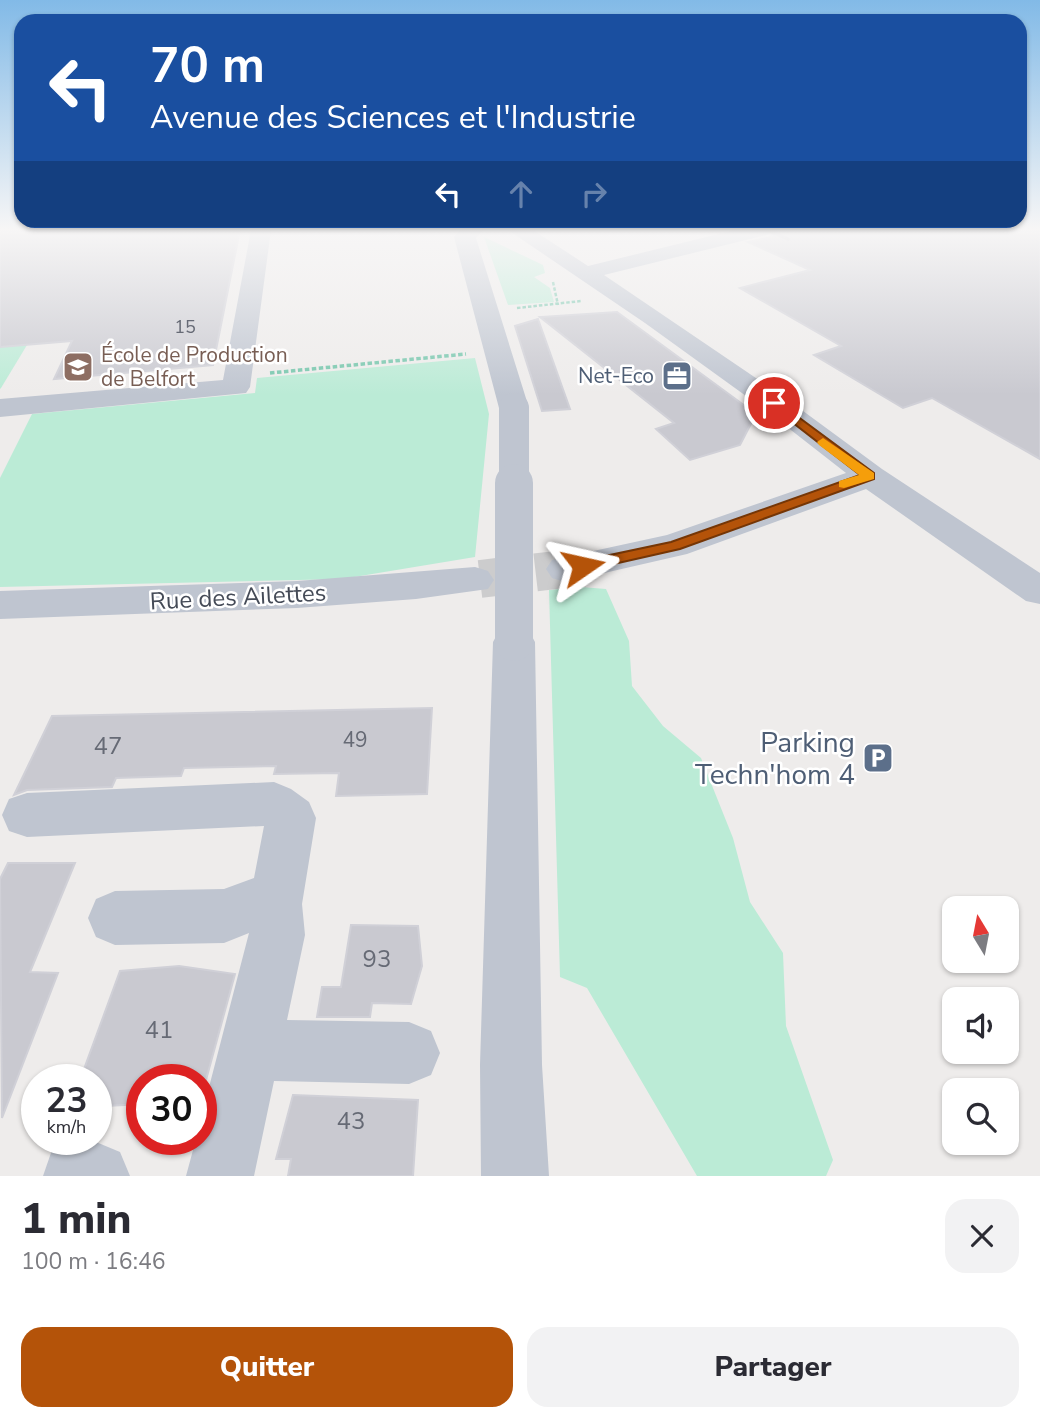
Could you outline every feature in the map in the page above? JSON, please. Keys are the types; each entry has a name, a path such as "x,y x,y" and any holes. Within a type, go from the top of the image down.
{"street":[{"path":"0,408 236,387 252,285"},
{"path":"479,285 514,408 510,1065 515,1176"},
{"path":"600,285 774,403 870,476 1040,592"},
{"path":"565,569 674,546 870,476"},
{"name":"Rue des Ailettes","path":"0,605 227,599 396,589 474,580"},
{"path":"27,816 274,804 291,818 275,904 277,935 220,1176"},
{"path":"115,918 224,916 253,904 275,904"},
{"path":"248,1050 409,1053"}],"path":[{"path":"486,311 566,304 588,285"},
{"path":"237,376 430,357"}],"green space":[{"path":"501,285 545,285 550,288 554,302 508,305"},
{"path":"27,345 1,388 0,389 0,347"},
{"path":"475,358 489,414 475,557 342,579 0,587 0,478 32,414 255,393 257,378"},
{"path":"581,587 606,589 629,641 632,686 663,726 701,758 733,838 750,902 783,953 786,1026 833,1160 826,1176 697,1176 587,988 560,977 549,590"}],"building":[{"path":"0,285 229,285 213,365 54,379 72,341 0,347"},
{"path":"752,285 1040,285 1040,459 932,398 903,408 814,355 841,346 740,288"},
{"path":"617,312 756,414 740,445 690,460 656,429 674,423 540,317"},
{"path":"538,319 570,409 542,411 515,326"},
{"path":"432,708 427,794 336,796 339,773 274,774 276,766 184,768 181,776 116,778 112,787 27,790 14,795 52,716"},
{"path":"8,863 75,863 30,972 58,973 2,1118 0,879"},
{"path":"351,925 418,926 422,966 411,1004 372,1003 370,1017 317,1017 322,987 341,987"},
{"path":"179,966 235,974 210,1064 126,1064 126,1105 112,1106 112,1064 86,1064 120,971"},
{"path":"293,1095 418,1100 413,1176 288,1176 291,1159 276,1159"}],"tunnel":[{"path":"480,579 565,569"}],"slow traffic":[{"path":"823,442 870,476 844,484"}],"place":[{"name":"École de Production de Belfort","path":"78,367"},
{"name":"Net-Eco","path":"677,376"},
{"name":"Parking Techn'hom 4","path":"878,758"}],"route":[{"path":"583,566 674,546 870,476 774,403"}]}
